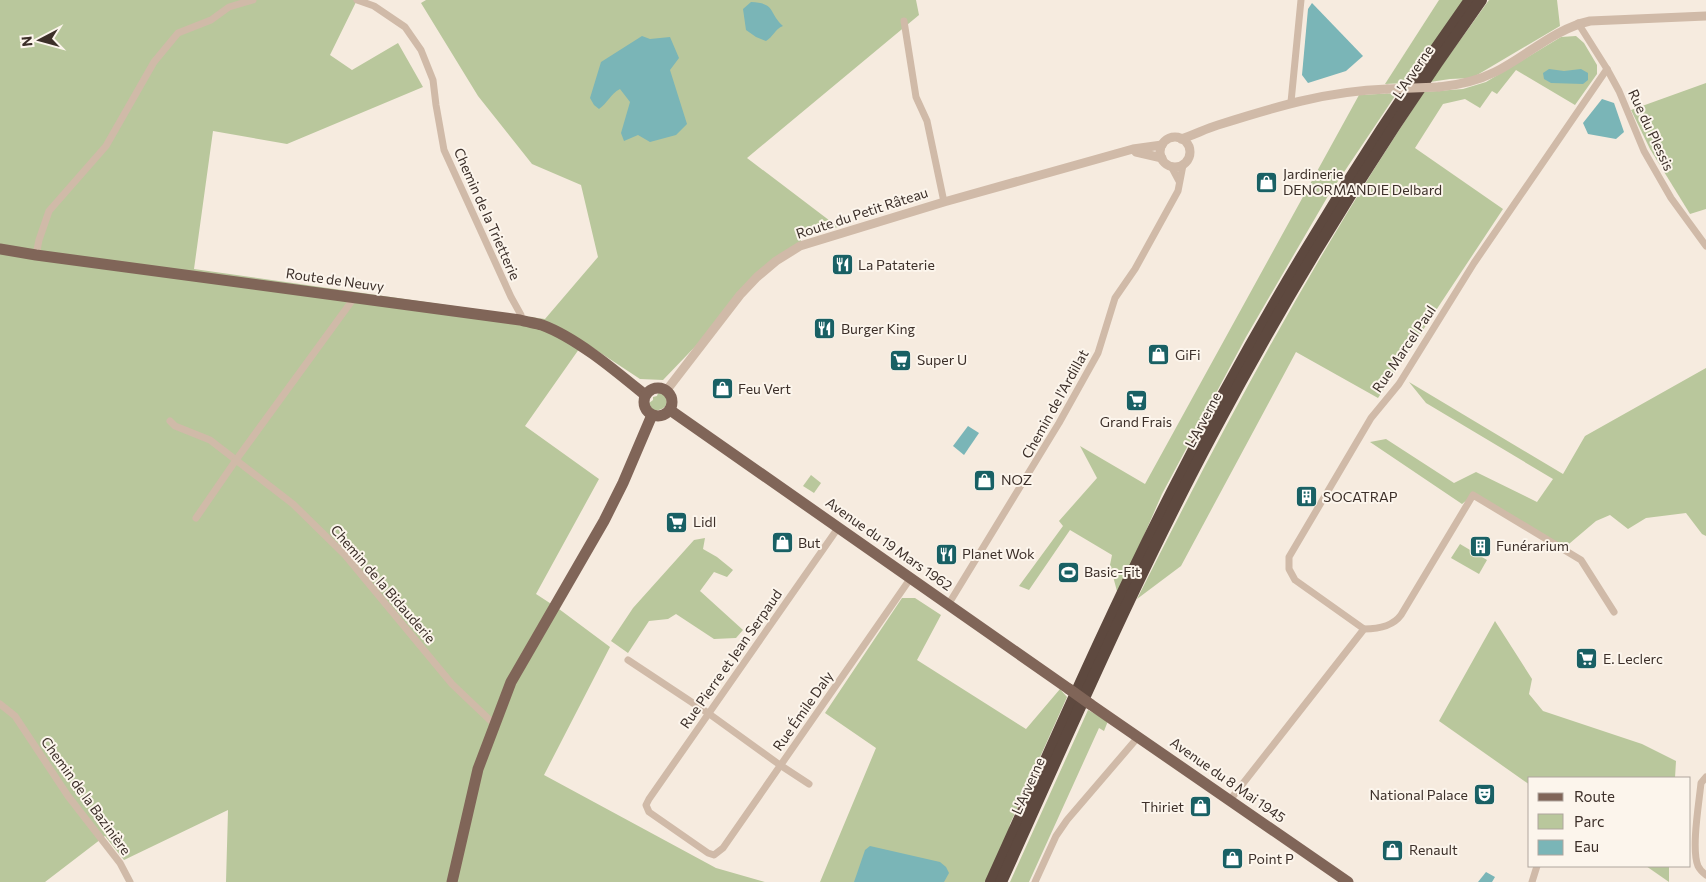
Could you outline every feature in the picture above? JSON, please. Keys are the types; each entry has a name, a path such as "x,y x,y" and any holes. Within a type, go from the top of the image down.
{"highway":[{"name":"L'Arverne","path":"991,882 1096,649 1138,561 1239,364 1346,183 1470,0"},
{"name":"L'Arverne","path":"1001,882 1150,557 1213,432 1285,302 1353,189 1482,0"}],"main road":[{"name":"Route de Neuvy","path":"0,249 520,320 542,325 563,336 610,366 645,395"},
{"path":"657,388 666,390 672,401 670,410 664,415 652,416 644,407 645,395 648,391 657,388"},
{"name":"Avenue du 19 Mars 1962","path":"670,410 1090,704"},
{"path":"452,882 478,769 511,682 604,521 652,416"},
{"name":"Avenue du 8 Mai 1945","path":"1090,704 1139,736 1341,880"}],"street":[{"path":"36,255 49,211 106,146 154,62 178,33 211,20 229,7 253,0"},
{"name":"Chemin de la Trietterie","path":"357,0 374,6 405,27 421,50 433,80 444,150 521,315 520,320"},
{"path":"1291,102 1301,0"},
{"path":"1179,181 1171,166 1162,158 1160,149 1168,139 1173,137 1182,138 1291,102 1346,91 1439,87 1470,82 1495,72 1554,34 1578,23 1706,16"},
{"path":"904,22 916,97 927,121 944,202"},
{"name":"Rue du Plessis","path":"1578,23 1619,91 1644,151 1671,198 1706,246"},
{"name":"Rue Marcel Paul","path":"1364,629 1295,580 1289,569 1289,557 1371,418 1399,384 1474,264 1607,69"},
{"path":"1171,166 1183,164 1198,138 1214,126"},
{"path":"1182,138 1188,144 1190,152"},
{"name":"Route du Petit Râteau","path":"666,390 740,295 757,277 788,253 816,240 944,202 1133,149 1162,145"},
{"name":"Route du Petit Râteau","path":"1123,152 1139,152 1162,158"},
{"name":"Chemin de l'Ardillat","path":"948,604 1060,423 1094,361 1115,298 1135,269 1174,201 1178,191 1183,164"},
{"path":"196,518 354,298"},
{"name":"Chemin de la Bidauderie","path":"170,421 175,426 210,440 293,504 345,555 452,684 494,724"},
{"path":"1230,800 1364,629 1388,625 1397,620 1401,615 1473,495 1581,560 1614,612"},
{"name":"Rue Pierre et Jean Serpaud","path":"714,854 708,853 649,812 646,805 649,798 838,528"},
{"name":"Rue Émile Daly","path":"714,854 723,848 910,579"},
{"path":"628,660 809,784"},
{"name":"Chemin de la Bazinière","path":"0,704 14,716 68,796 120,863 130,882"},
{"path":"1036,882 1056,836 1067,820 1139,736"},
{"path":"1706,777 1701,783 1696,838 1697,864 1701,871 1706,874"},
{"path":"1532,882 1537,867"}],"green space":[{"path":"0,0 357,0 330,55 352,70 398,43 423,87 287,144 213,131 194,269 545,319 598,257 581,185 532,164 478,96 421,3 426,0 916,0 919,15 747,158 838,227 800,238 802,244 759,280 663,380 640,379 584,342 525,426 599,479 536,594 610,647 544,775 716,868 765,882 226,882 228,810 124,860 105,836 45,882 0,882"},
{"path":"1439,0 1465,0 1406,83 1385,84"},
{"path":"1489,0 1557,0 1560,26 1472,78 1430,82"},
{"path":"1576,36 1584,43 1597,65 1597,74 1575,105 1516,70 1497,94 1492,91 1480,108 1465,99 1443,104 1415,148 1503,209 1378,398 1296,352 1181,566 1137,599 1203,469 1273,341 1346,215 1424,92 1463,89 1486,82 1561,37"},
{"path":"1706,83 1706,209 1690,214 1650,149 1631,110"},
{"path":"1397,93 1328,196 1246,337 1162,494 1118,595 1110,565 1112,555 1070,530 1029,590 1019,586 1063,526 1059,521 1097,478 1080,446 1145,484 1359,95"},
{"path":"1706,368 1706,536 1702,534 1686,513 1646,518 1628,529 1610,515 1596,521 1563,549 1473,495 1462,504 1370,442 1386,439 1454,483 1476,472 1537,502 1553,479 1426,403 1409,382 1563,474 1585,436"},
{"path":"658,393 665,395 667,404 662,409 656,411 652,409 649,403"},
{"path":"811,475 821,483 814,493 803,486"},
{"path":"705,538 703,549 733,570 727,577 714,572 700,591 743,630 736,638 714,639 676,614 668,619 649,621 628,653 611,641 633,608 694,540"},
{"path":"1460,544 1487,560 1479,574 1451,558"},
{"path":"902,598 915,598 941,615 917,660 1026,729 1060,689 1067,697 1010,824 1001,882 820,882 876,748 825,713"},
{"path":"1495,621 1532,679 1529,694 1543,711 1642,744 1676,761 1675,777 1528,777 1528,784 1439,721"},
{"path":"1088,710 1108,721 1104,731 1099,728 1029,882 1010,882"},
{"path":"1647,867 1669,867 1669,882"}],"water":[{"path":"751,2 768,6 783,26 766,41 746,30 743,9"},
{"path":"1312,3 1363,56 1346,71 1308,83 1302,75 1308,9"},
{"path":"642,36 650,39 670,37 679,58 670,70 687,124 676,135 650,142 638,135 624,141 621,133 630,102 620,89 599,109 590,98 601,62"},
{"path":"1549,69 1564,71 1581,69 1588,73 1588,80 1583,84 1551,83 1544,79 1543,73"},
{"path":"1602,99 1614,103 1624,132 1616,139 1588,134 1583,123"},
{"path":"968,426 979,433 964,455 953,446"},
{"path":"870,846 940,862 949,873 944,882 854,882 865,850"},
{"path":"1486,872 1495,877 1492,882 1478,882"}],"place":[{"name":"Jardinerie DENORMANDIE Delbard","path":"1267,182"},
{"name":"La Pataterie","path":"842,265"},
{"name":"Burger King","path":"825,329"},
{"name":"GiFi","path":"1159,355"},
{"name":"Super U","path":"901,360"},
{"name":"Feu Vert","path":"722,389"},
{"name":"Grand Frais","path":"1136,400"},
{"name":"NOZ","path":"985,480"},
{"name":"SOCATRAP","path":"1307,497"},
{"name":"Lidl","path":"677,522"},
{"name":"But","path":"782,543"},
{"name":"Funérarium","path":"1480,546"},
{"name":"Planet Wok","path":"946,554"},
{"name":"Basic-Fit","path":"1068,572"},
{"name":"E. Leclerc","path":"1587,659"},
{"name":"National Palace","path":"1484,795"},
{"name":"Thiriet","path":"1200,807"},
{"name":"Renault","path":"1393,850"},
{"name":"Point P","path":"1232,859"}]}
